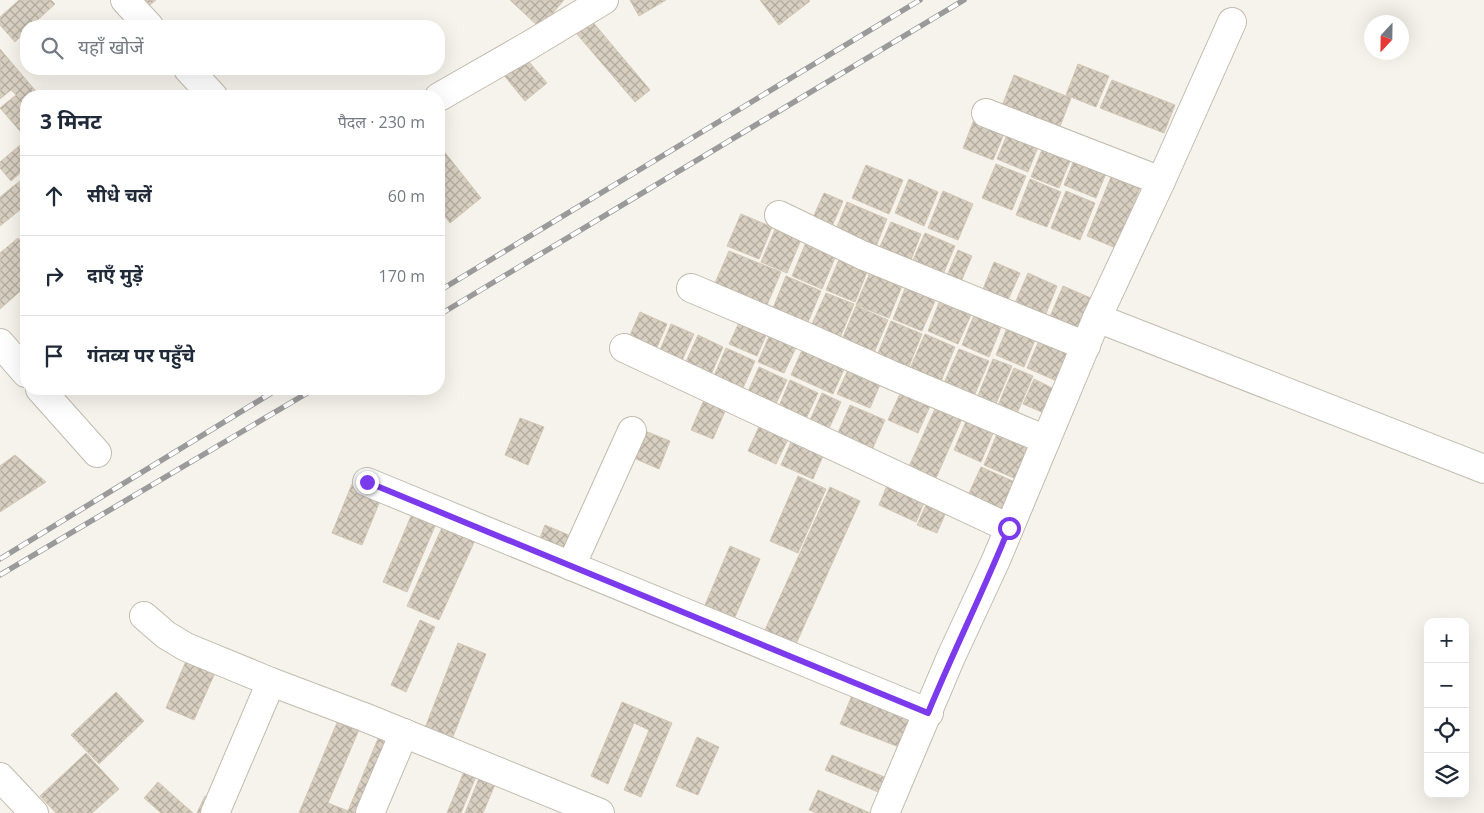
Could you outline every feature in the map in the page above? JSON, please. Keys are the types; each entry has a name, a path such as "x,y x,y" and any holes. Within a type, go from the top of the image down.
{"street":[{"path":"125,0 143,20"},
{"path":"445,94 604,0"},
{"path":"885,813 951,657 996,560 1097,318 1232,22"},
{"path":"194,75 207,90"},
{"path":"986,113 1161,180"},
{"path":"779,215 862,255 1086,346"},
{"path":"691,288 1046,440"},
{"path":"1097,318 1484,469"},
{"path":"0,343 20,366"},
{"path":"624,348 1009,528"},
{"path":"45,395 97,453"},
{"path":"571,566 632,431"},
{"path":"367,482 928,713"},
{"path":"144,616 166,635 186,647 404,733 552,804 600,813"},
{"path":"215,813 271,682"},
{"path":"370,813 404,733"},
{"path":"0,777 34,813"}],"building":[{"path":"19,0 51,0 55,4 38,20 20,20 20,37 15,42 0,25 0,17"},
{"path":"145,0 156,0 150,5"},
{"path":"510,0 564,0 540,28"},
{"path":"630,0 666,0 639,16"},
{"path":"760,0 809,0 810,1 779,25"},
{"path":"591,20 650,90 635,102 576,33"},
{"path":"0,49 20,72 20,75 22,75 35,90 20,90 20,131 0,108 16,95 11,90 0,99"},
{"path":"524,56 547,83 525,101 502,73"},
{"path":"1078,64 1109,76 1096,107 1066,95"},
{"path":"1014,75 1071,98 1059,129 1002,106"},
{"path":"1112,80 1175,105 1164,133 1100,108"},
{"path":"977,112 1008,124 993,160 963,148"},
{"path":"1011,125 1042,137 1028,172 997,159"},
{"path":"1046,140 1074,151 1059,188 1031,177"},
{"path":"20,145 20,173 11,181 0,168 0,162"},
{"path":"445,153 481,198 450,223 445,217"},
{"path":"1077,153 1109,166 1096,198 1064,185"},
{"path":"996,164 1026,176 1012,210 982,198"},
{"path":"866,165 903,180 889,214 852,198"},
{"path":"1115,167 1144,178 1116,248 1087,236"},
{"path":"909,179 938,192 924,226 895,213"},
{"path":"1030,179 1061,192 1047,227 1016,215"},
{"path":"20,181 20,210 0,226 0,197"},
{"path":"943,191 973,204 958,240 928,228"},
{"path":"1066,191 1095,203 1080,240 1051,228"},
{"path":"824,193 843,201 829,233 810,224"},
{"path":"847,202 887,219 873,254 833,237"},
{"path":"741,214 772,227 759,259 727,246"},
{"path":"891,222 921,234 909,265 878,251"},
{"path":"777,225 803,235 787,273 761,262"},
{"path":"925,233 955,246 941,279 910,267"},
{"path":"18,238 20,240 20,291 0,309 0,253"},
{"path":"807,240 837,253 822,289 792,276"},
{"path":"958,250 972,256 957,291 943,285"},
{"path":"729,251 781,272 767,305 715,283"},
{"path":"841,255 869,267 855,302 826,290"},
{"path":"994,262 1020,273 1008,300 983,289"},
{"path":"872,268 904,281 889,318 856,305"},
{"path":"1028,273 1057,286 1045,316 1015,303"},
{"path":"786,276 821,291 808,322 773,308"},
{"path":"908,281 938,294 922,331 893,319"},
{"path":"1063,286 1093,299 1079,332 1049,319"},
{"path":"826,293 854,304 840,338 811,326"},
{"path":"942,295 974,308 958,344 928,331"},
{"path":"856,306 888,320 873,355 841,342"},
{"path":"977,308 1004,320 989,357 962,345"},
{"path":"640,312 667,324 654,354 627,342"},
{"path":"744,312 771,324 757,356 729,344"},
{"path":"891,321 922,334 907,371 876,358"},
{"path":"1009,323 1037,335 1024,367 996,355"},
{"path":"671,324 694,334 680,365 658,355"},
{"path":"774,325 801,337 784,373 758,362"},
{"path":"925,334 955,347 939,386 908,373"},
{"path":"698,335 723,347 710,377 684,366"},
{"path":"1041,336 1072,349 1059,382 1027,368"},
{"path":"807,339 849,358 833,394 791,375"},
{"path":"726,348 755,361 739,397 710,385"},
{"path":"959,349 989,361 974,396 944,383"},
{"path":"853,359 885,373 870,408 837,394"},
{"path":"993,359 1012,366 995,406 977,398"},
{"path":"759,367 787,380 774,408 746,396"},
{"path":"1014,368 1033,376 1015,418 996,410"},
{"path":"1034,379 1054,389 1044,413 1023,404"},
{"path":"790,380 818,393 804,423 777,411"},
{"path":"905,383 935,395 918,433 888,420"},
{"path":"707,393 729,402 713,439 691,430"},
{"path":"822,393 841,402 827,433 808,425"},
{"path":"939,400 965,412 933,485 906,473"},
{"path":"850,405 885,420 872,450 837,435"},
{"path":"969,414 996,426 981,462 954,450"},
{"path":"520,418 544,427 528,465 505,455"},
{"path":"762,420 791,433 776,464 748,451"},
{"path":"1000,427 1032,441 1016,479 984,465"},
{"path":"640,429 670,441 659,469 629,456"},
{"path":"794,435 826,449 813,479 781,465"},
{"path":"15,455 46,482 0,512 0,466"},
{"path":"981,467 1015,482 999,517 965,502"},
{"path":"798,476 826,489 798,553 770,541"},
{"path":"891,476 928,493 916,522 879,505"},
{"path":"352,484 382,496 362,545 332,533"},
{"path":"830,487 860,501 796,644 765,630"},
{"path":"930,496 949,505 937,533 917,525"},
{"path":"414,509 438,519 407,592 383,582"},
{"path":"444,523 476,538 439,620 407,606"},
{"path":"545,525 571,536 564,553 538,543"},
{"path":"730,546 760,559 735,617 705,605"},
{"path":"420,620 435,627 406,692 391,685"},
{"path":"458,643 486,654 452,739 425,728"},
{"path":"189,654 218,666 194,720 166,708"},
{"path":"116,692 144,721 99,764 71,735"},
{"path":"853,693 916,718 904,749 840,724"},
{"path":"622,702 672,723 641,797 624,790 649,730 634,723 608,784 591,776"},
{"path":"342,711 363,720 328,803 348,811 382,729 396,736 360,813 299,813"},
{"path":"697,737 719,747 698,795 676,786"},
{"path":"86,753 119,789 92,813 56,813 40,796"},
{"path":"832,755 889,779 883,794 825,770"},
{"path":"465,769 477,774 461,813 447,813"},
{"path":"480,776 496,782 483,813 465,813"},
{"path":"158,782 193,813 161,813 144,798"},
{"path":"818,790 870,813 817,813 809,810"},
{"path":"205,796 215,803 211,813 197,813"}],"railway":[{"path":"445,287 920,0"},
{"path":"445,311 964,0"},
{"path":"0,559 268,395"},
{"path":"0,575 304,395"}],"route":[{"path":"367,482 928,713 1009,528"}]}
